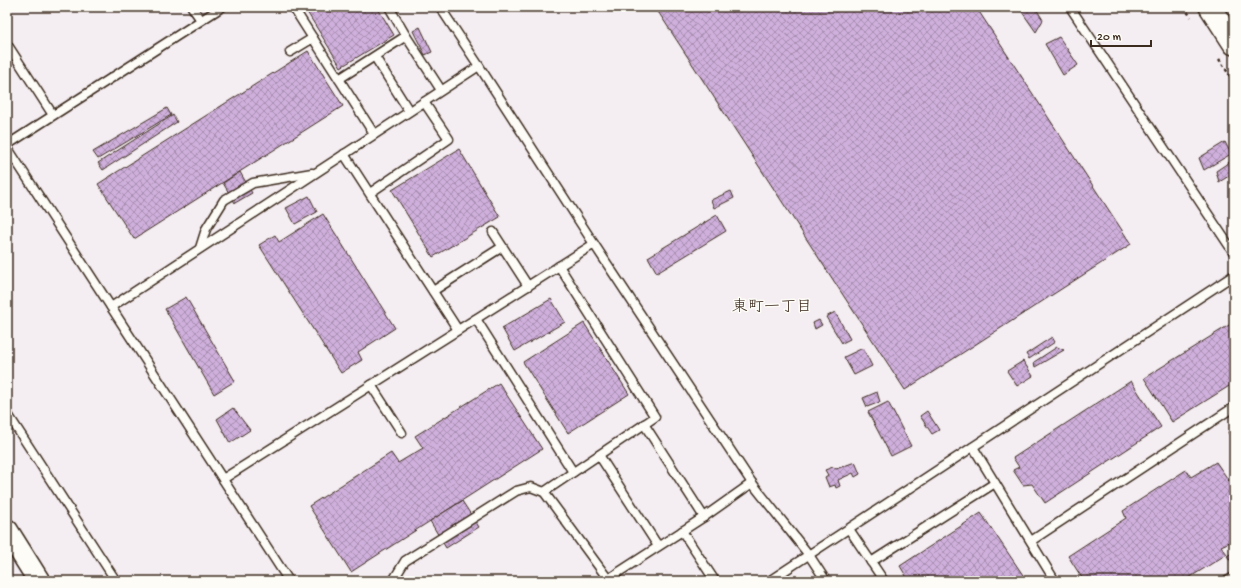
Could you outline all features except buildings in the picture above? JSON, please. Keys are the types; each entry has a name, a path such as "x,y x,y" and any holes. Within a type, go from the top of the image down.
{"street":[{"path":"1210,7 1234,44"},
{"path":"7,530 39,581"}],"lane":[{"path":"192,7 201,20"},
{"path":"222,7 7,146 289,581"},
{"path":"293,7 374,134"},
{"path":"389,7 441,90"},
{"path":"440,7 752,483 809,555 826,581"},
{"path":"1070,7 1234,254"},
{"path":"339,79 406,36"},
{"path":"290,52 313,38"},
{"path":"7,44 53,116"},
{"path":"375,57 409,112"},
{"path":"111,307 479,66"},
{"path":"370,193 449,139 424,102"},
{"path":"344,154 458,330"},
{"path":"200,248 206,229 224,200 253,183 315,173"},
{"path":"492,232 528,286"},
{"path":"223,479 594,244"},
{"path":"433,291 502,247"},
{"path":"544,492 655,417 559,266"},
{"path":"769,581 1234,274"},
{"path":"476,318 573,472"},
{"path":"371,385 402,433"},
{"path":"1030,541 1234,407"},
{"path":"7,413 116,581"},
{"path":"644,424 704,517"},
{"path":"973,447 1055,581"},
{"path":"599,455 658,546"},
{"path":"395,581 394,579 405,562 516,491 531,487 544,492 606,580 704,517 752,483"},
{"path":"871,562 995,483"},
{"path":"849,529 884,581"},
{"path":"682,531 715,581"},
{"path":"1227,581 1234,576"}],"district":[{"name":"東町一丁目","path":"772,308"}]}
